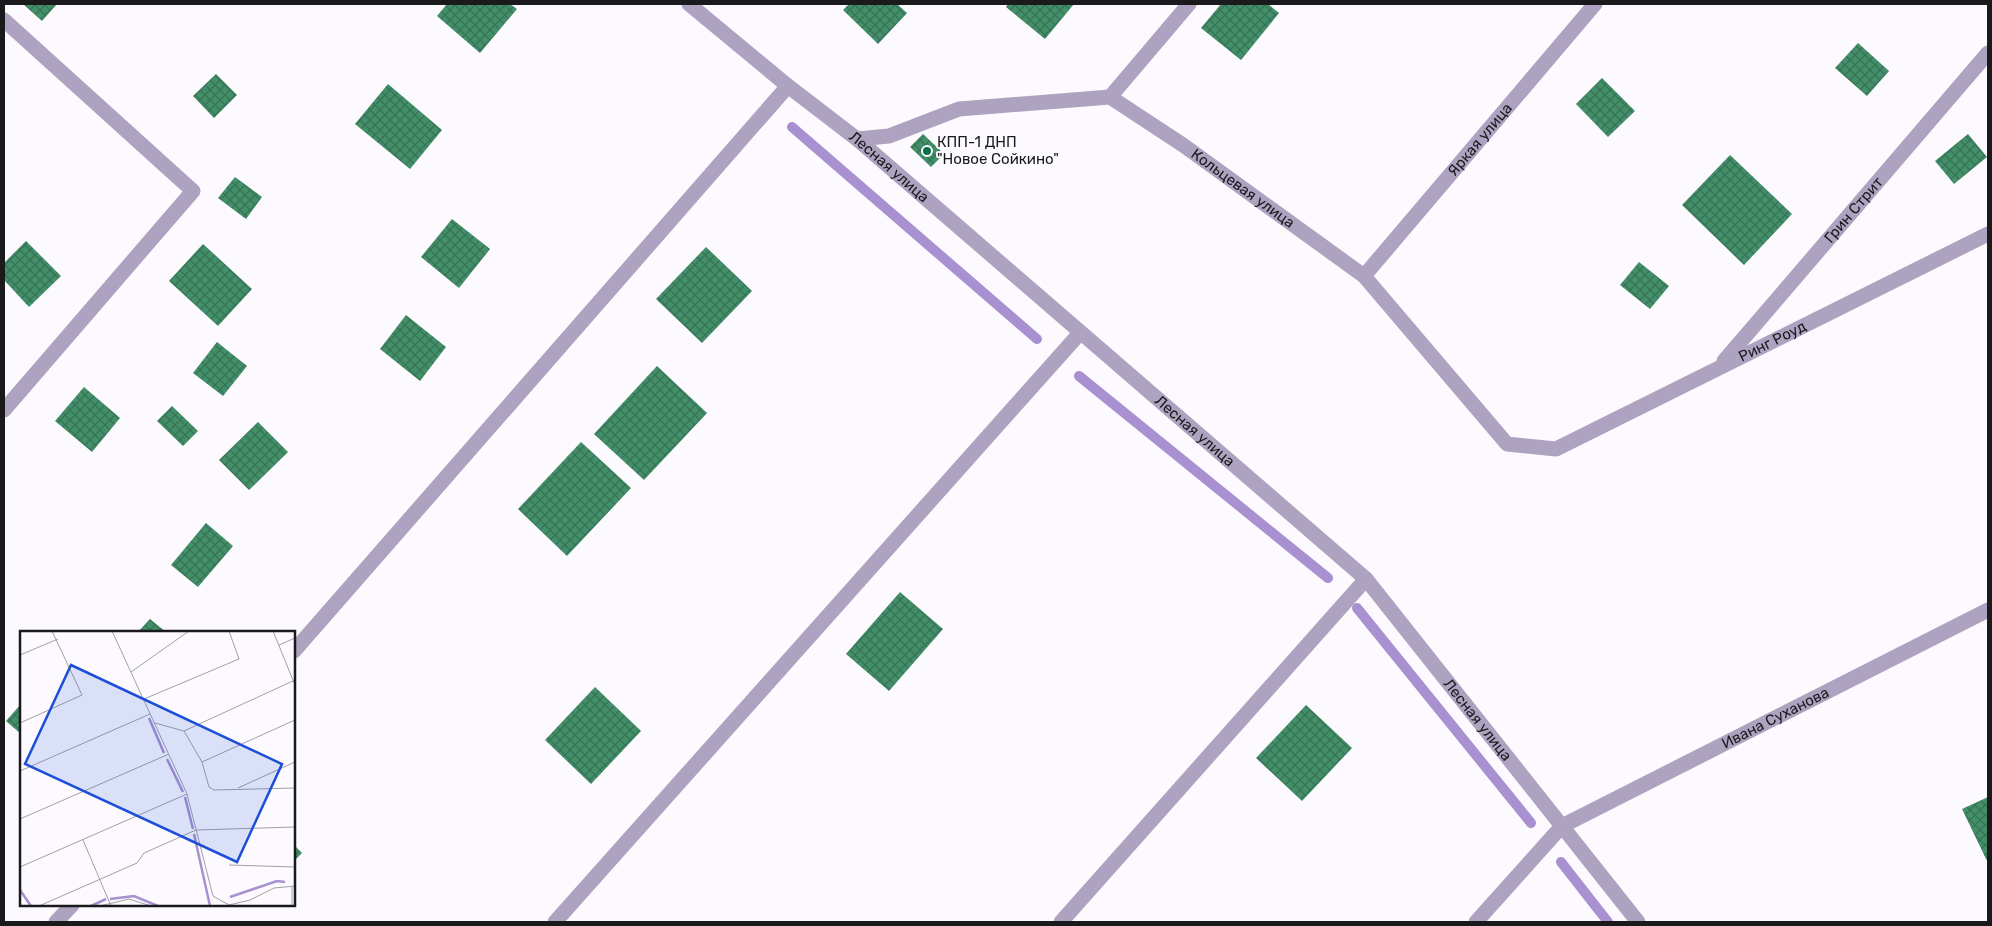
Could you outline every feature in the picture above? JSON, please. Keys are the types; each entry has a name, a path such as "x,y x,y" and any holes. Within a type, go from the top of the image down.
{"street":[{"name":"Лесная улица","path":"689,4 788,86 857,139 1366,579 1638,922"},
{"path":"857,139 889,136 959,109 1110,97 1189,4"},
{"name":"Яркая улица","path":"1364,276 1595,4"},
{"path":"4,20 193,190 4,410"},
{"name":"Грин Стрит","path":"1719,366 1988,53"},
{"path":"295,650 788,86"},
{"name":"Кольцевая улица","path":"1110,97 1182,144 1364,276 1507,444 1556,449"},
{"name":"Ринг Роуд","path":"1556,449 1719,366 1988,234"},
{"path":"555,922 1080,333"},
{"path":"1061,922 1366,579"},
{"name":"Ивана Суханова","path":"1562,826 1988,610"},
{"path":"1476,922 1562,826"},
{"path":"56,922 71,906"}],"building":[{"path":"23,4 57,4 42,21"},
{"path":"447,4 510,4 517,9 480,53 437,16"},
{"path":"849,4 897,4 907,13 878,44 843,10"},
{"path":"1008,4 1074,4 1045,39 1006,7"},
{"path":"1221,4 1268,4 1279,13 1241,60 1201,28"},
{"path":"1858,43 1889,71 1867,96 1835,68"},
{"path":"216,74 237,95 214,118 193,96"},
{"path":"1602,78 1635,111 1608,137 1576,104"},
{"path":"388,84 442,130 410,169 355,124"},
{"name":"КПП-1 ДНП \"Новое Сойкино\"","path":"923,134 944,154 931,167 910,147"},
{"path":"1968,134 1987,157 1954,184 1935,161"},
{"path":"1730,155 1792,214 1744,265 1682,205"},
{"path":"235,177 262,197 246,219 218,198"},
{"path":"452,219 490,249 459,288 421,257"},
{"path":"26,241 61,276 29,307 4,280 4,263"},
{"path":"203,244 252,289 218,326 169,281"},
{"path":"706,247 752,291 702,343 656,299"},
{"path":"1639,262 1669,286 1650,309 1620,285"},
{"path":"406,315 446,347 420,381 380,349"},
{"path":"217,342 247,366 223,396 193,373"},
{"path":"657,366 707,413 644,480 594,434"},
{"path":"84,387 120,418 92,452 55,421"},
{"path":"172,406 198,431 183,446 157,421"},
{"path":"258,422 288,452 249,490 219,460"},
{"path":"581,442 631,488 567,556 518,509"},
{"path":"206,523 233,546 198,587 171,565"},
{"path":"900,592 943,629 889,691 846,654"},
{"path":"150,619 165,631 139,631"},
{"path":"595,687 641,731 591,784 545,740"},
{"path":"20,705 20,733 6,721"},
{"path":"1306,705 1352,748 1302,801 1256,758"},
{"path":"1988,797 1988,863 1962,809"},
{"path":"295,846 302,853 295,860"}],"waterway":[{"path":"792,127 1037,339"},
{"path":"1079,376 1328,578"},
{"path":"1357,608 1531,823"},
{"path":"1561,862 1608,922"}],"place":[{"name":"КПП-1 ДНП \"Новое Сойкино\"","path":"927,151"}]}
